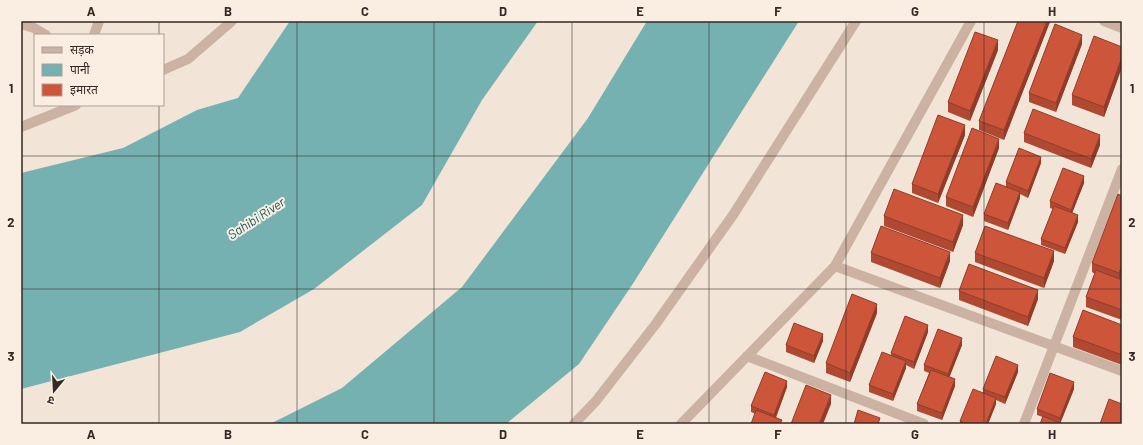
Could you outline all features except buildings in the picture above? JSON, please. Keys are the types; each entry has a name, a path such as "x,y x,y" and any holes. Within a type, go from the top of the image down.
{"street":[{"path":"94,34 99,21"},
{"path":"164,70 188,59 232,21"},
{"path":"574,424 596,401 651,331 734,215 856,21"},
{"path":"684,423 835,266 971,21"},
{"path":"1104,21 1122,28"},
{"path":"21,24 36,25 45,34"},
{"path":"21,128 74,106"},
{"path":"1024,424 1122,169"},
{"path":"835,266 1122,371"},
{"path":"747,356 924,424"}],"water":[{"name":"Sahibi River","path":"290,21 538,21 482,100 422,205 314,289 240,332 21,389 21,173 123,148 197,110 238,98"},
{"path":"647,21 799,21 634,282 579,364 506,424 270,424 342,388 462,287 588,118"}]}
